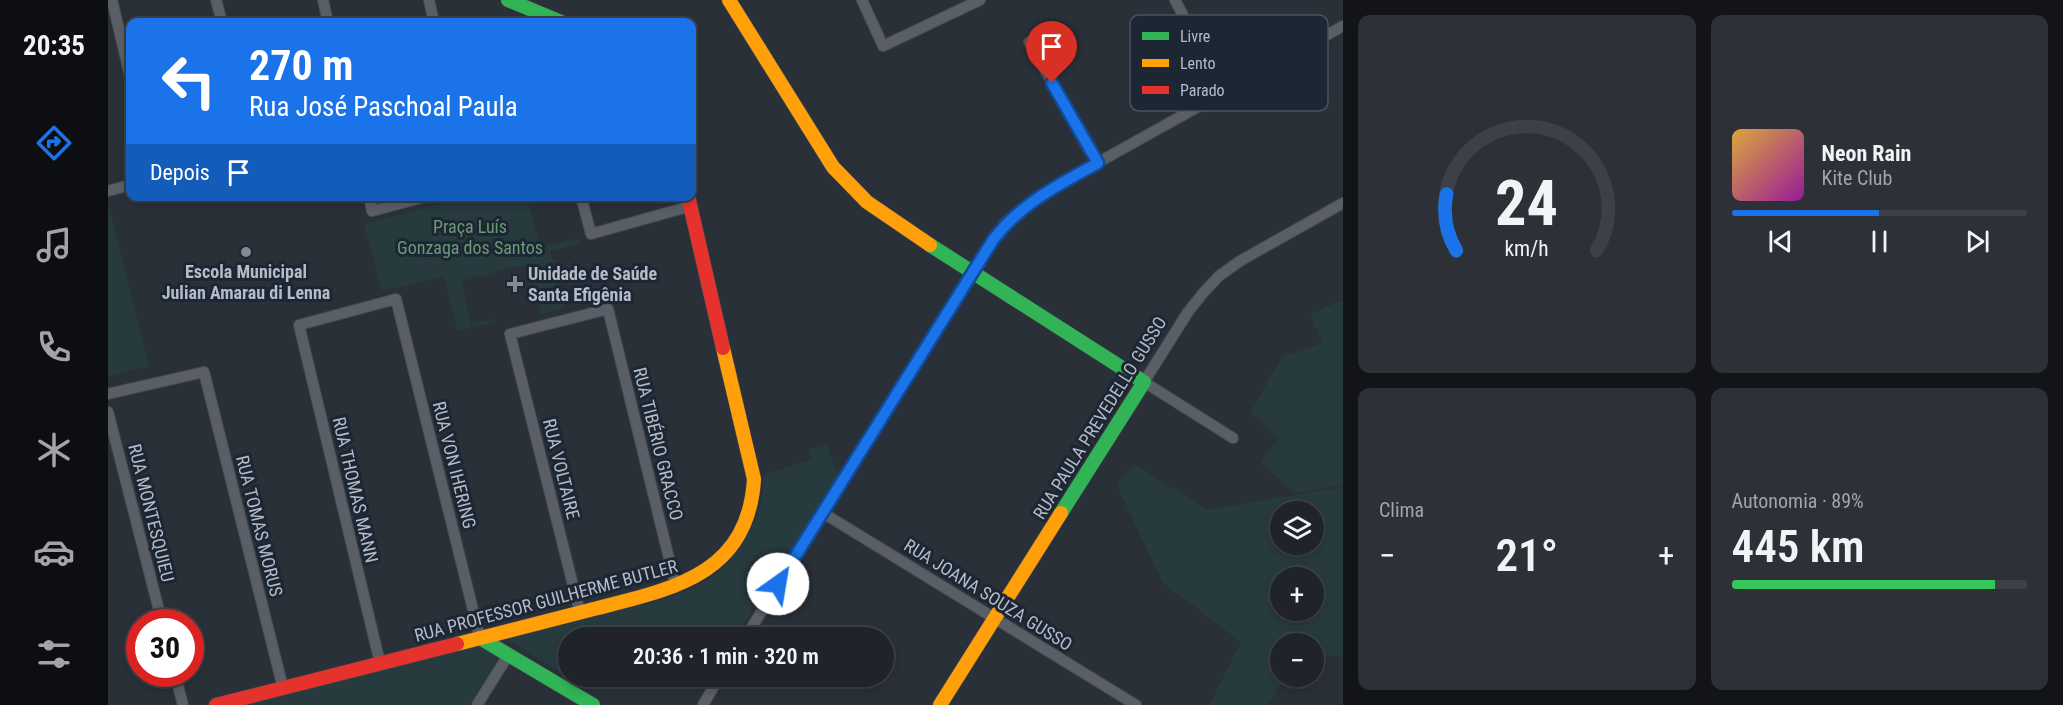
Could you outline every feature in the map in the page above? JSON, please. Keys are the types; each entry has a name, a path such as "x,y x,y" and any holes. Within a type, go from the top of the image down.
{"main road":[{"path":"508,0 553,18"},
{"path":"729,0 833,167 848,184 882,214 1144,382"},
{"name":"RUA PROFESSOR GUILHERME BUTLER","path":"216,705 676,587 703,573 724,557 737,540 747,519 755,492 752,465 690,201"},
{"name":"RUA PAULA PREVEDELLO GUSSO","path":"940,705 1144,382"},
{"path":"480,638 593,705"}],"street":[{"path":"112,0 126,59"},
{"path":"216,0 221,18"},
{"path":"323,0 327,18"},
{"path":"429,0 433,18"},
{"path":"862,0 883,46 980,0"},
{"path":"1174,0 1182,15"},
{"path":"532,8 535,18"},
{"path":"1328,34 1343,26"},
{"path":"1029,42 1098,163"},
{"path":"752,627 1005,224 1037,197 1192,111"},
{"path":"108,191 126,186"},
{"path":"370,201 372,212 411,201"},
{"path":"582,201 591,234 690,201"},
{"name":"RUA PAULA PREVEDELLO GUSSO","path":"1144,382 1188,312 1219,276 1240,261 1343,203"},
{"name":"RUA VON IHERING","path":"299,325 396,299 480,638"},
{"name":"RUA TIBÉRIO GRACCO","path":"510,334 608,309 676,587"},
{"name":"RUA THOMAS MANN","path":"299,325 380,663"},
{"name":"RUA VOLTAIRE","path":"510,334 580,613"},
{"name":"RUA TOMAS MORUS","path":"108,394 204,372 283,688"},
{"path":"1144,382 1233,438"},
{"name":"RUA MONTESQUIEU","path":"108,412 159,609"},
{"name":"RUA JOANA SOUZA GUSSO","path":"823,513 1136,705"},
{"path":"477,705 509,654"},
{"path":"178,687 183,705"},
{"path":"703,705 714,687"}],"green space":[{"name":"Praça Luís Gonzaga dos Santos","path":"451,201 528,201 540,247 580,238 581,243 550,251 565,308 541,314 528,264 461,281 471,324 495,319 496,322 457,330 444,276 382,291 364,224"},
{"path":"108,202 149,366 108,376"},
{"path":"1343,300 1343,485 1295,493 1261,463 1278,439 1251,412 1281,358 1322,343 1310,314"},
{"path":"827,445 838,477 742,627 558,627 558,671 507,639 671,597 707,580 737,552 749,532 760,505 763,475 811,459 809,450"},
{"path":"1134,464 1207,510 1343,487 1343,656 1324,657 1324,633 1270,633 1270,687 1279,687 1267,705 1209,705 1241,642 1163,583 1116,484"},
{"path":"478,645 500,657 469,705 243,705"}],"traffic: fast":[{"path":"508,0 551,18"},
{"path":"930,245 1144,382 1061,513"},
{"path":"480,638 593,705"}],"traffic: slow":[{"path":"729,0 833,167 867,202 930,245"},
{"path":"457,644 645,596 698,575 719,559 736,539 748,513 754,479 723,348"},
{"path":"940,705 1061,513"}],"traffic: jam":[{"path":"689,201 723,348"},
{"path":"216,705 457,644"}],"place":[{"name":"Escola Municipal Julian Amarau di Lenna","path":"246,252"},
{"name":"Unidade de Saúde Santa Efigênia","path":"515,284"}],"route":[{"path":"778,584 1005,224 1037,197 1098,163 1052,83"}]}
